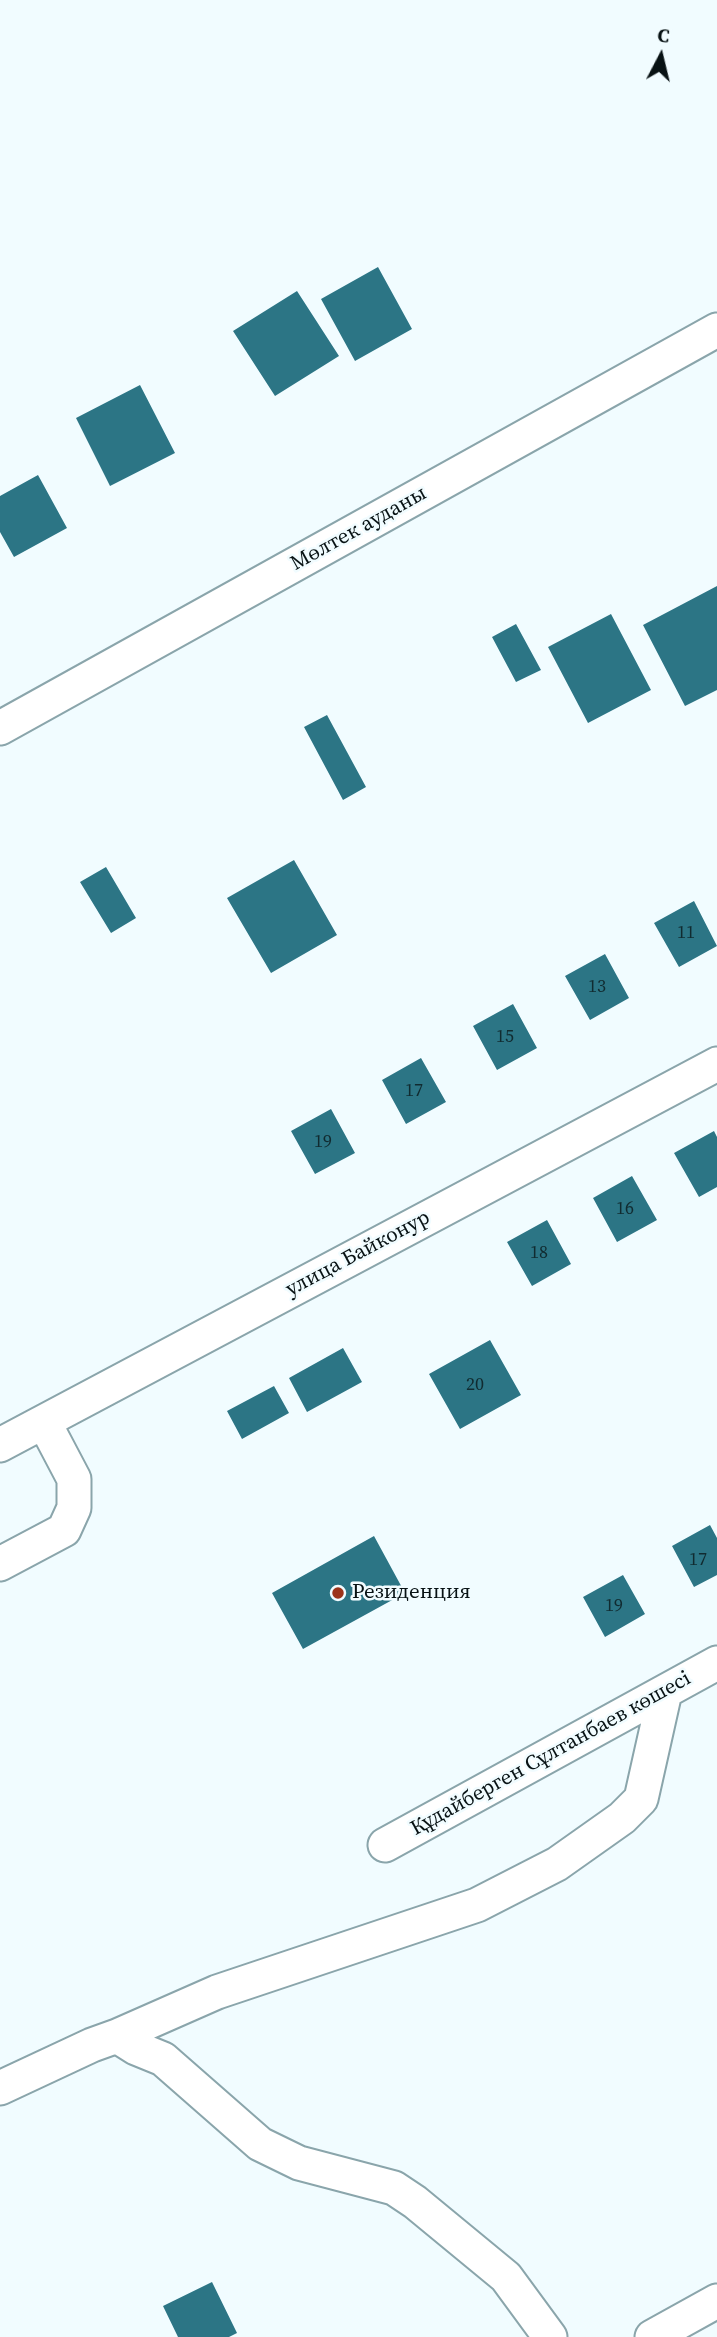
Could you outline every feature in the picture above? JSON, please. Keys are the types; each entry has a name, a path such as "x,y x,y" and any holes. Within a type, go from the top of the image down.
{"street":[{"name":"Мөлтек ауданы","path":"0,728 717,330"},
{"name":"улица Байконур","path":"0,1445 717,1064"},
{"path":"0,1564 64,1530 74,1508 74,1479 44,1422"},
{"name":"Құдайберген Сұлтанбаев көшесі","path":"386,1845 717,1663"},
{"path":"0,2088 92,2045 218,1992 478,1905 556,1864 622,1818 641,1799 665,1692"},
{"path":"117,2036 136,2048 163,2059 260,2144 299,2163 394,2188 415,2202 506,2277 550,2337"},
{"path":"652,2337 717,2301"}],"building":[{"path":"378,267 412,329 355,361 321,299"},
{"path":"297,291 339,356 275,396 233,331"},
{"path":"140,385 175,453 110,486 76,418"},
{"path":"38,475 67,528 14,557 0,532 0,496"},
{"path":"717,586 717,690 685,706 643,625"},
{"path":"611,614 651,690 588,723 548,647"},
{"path":"516,624 541,670 516,682 492,637"},
{"path":"327,715 366,787 343,800 304,727"},
{"path":"294,860 337,935 271,973 227,898"},
{"path":"106,867 136,918 111,933 80,882"},
{"path":"694,901 717,946 679,967 654,923"},
{"path":"605,954 629,998 590,1020 565,976"},
{"path":"513,1004 537,1048 497,1070 473,1026"},
{"path":"421,1058 446,1102 406,1124 382,1080"},
{"path":"331,1109 355,1153 315,1174 291,1131"},
{"path":"714,1131 717,1137 717,1187 699,1197 674,1153"},
{"path":"632,1176 657,1220 617,1242 593,1198"},
{"path":"547,1220 571,1264 532,1286 507,1242"},
{"path":"490,1340 521,1395 460,1429 429,1374"},
{"path":"343,1348 362,1382 307,1412 289,1378"},
{"path":"274,1386 289,1413 242,1439 227,1411"},
{"path":"710,1525 717,1538 717,1575 694,1587 672,1546"},
{"name":"Резиденция","path":"374,1536 405,1593 303,1649 272,1593"},
{"path":"623,1575 645,1614 605,1637 583,1597"},
{"path":"212,2282 237,2333 229,2337 178,2337 163,2306"}],"place":[{"name":"Резиденция","path":"338,1593"}]}
